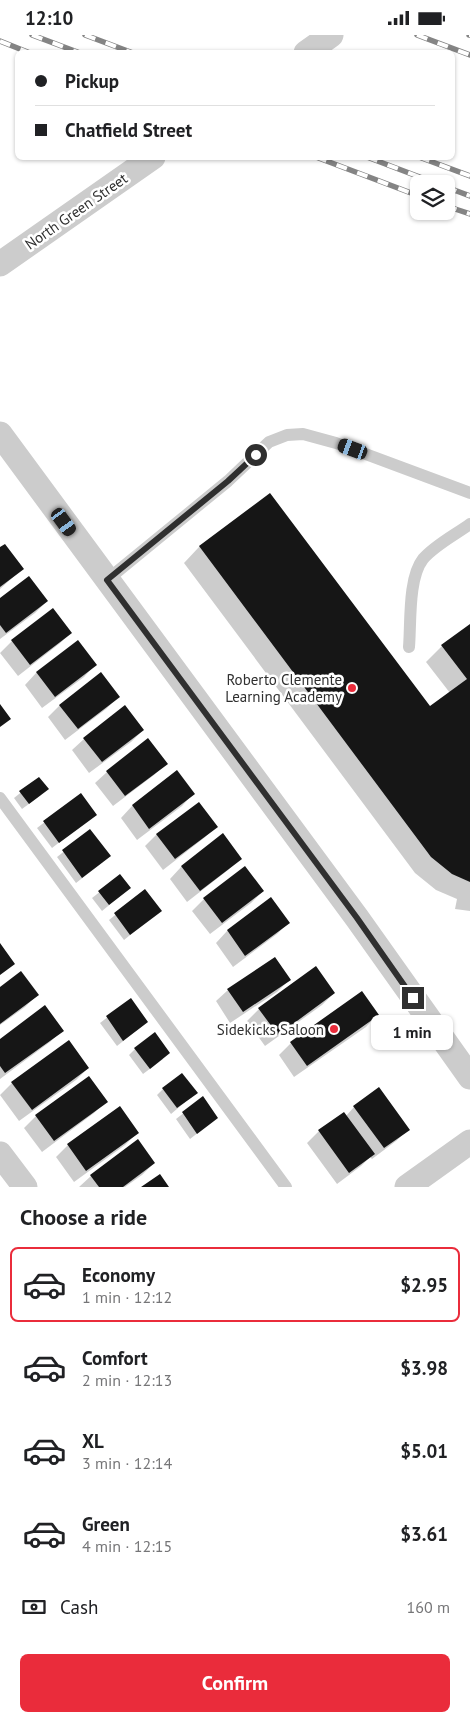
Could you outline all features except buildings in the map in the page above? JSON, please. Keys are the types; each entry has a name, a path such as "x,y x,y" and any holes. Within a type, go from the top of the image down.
{"street":[{"path":"310,50 331,35"},
{"name":"North Green Street","path":"0,263 149,160"},
{"path":"0,434 357,918 470,1077"},
{"path":"407,1187 470,1142"},
{"path":"0,1154 25,1187"}],"lane":[{"path":"107,580 228,481 270,442 287,435 303,434 336,443 470,493"},
{"path":"409,647 413,586 417,571 423,560 432,551 470,524"},
{"path":"0,798 286,1187"}],"railway":[{"path":"32,35 72,50"},
{"path":"85,35 125,50"},
{"path":"417,35 470,55"},
{"path":"0,41 22,50"},
{"path":"324,160 410,193"},
{"path":"375,160 414,175"},
{"path":"427,160 470,176"},
{"path":"455,190 470,196"},
{"path":"455,209 470,214"}],"place":[{"name":"Roberto Clemente Learning Academy","path":"352,688"},
{"name":"Sidekicks Saloon","path":"334,1029"}],"route":[{"path":"256,455 228,481 107,580 357,918 413,998"}]}
